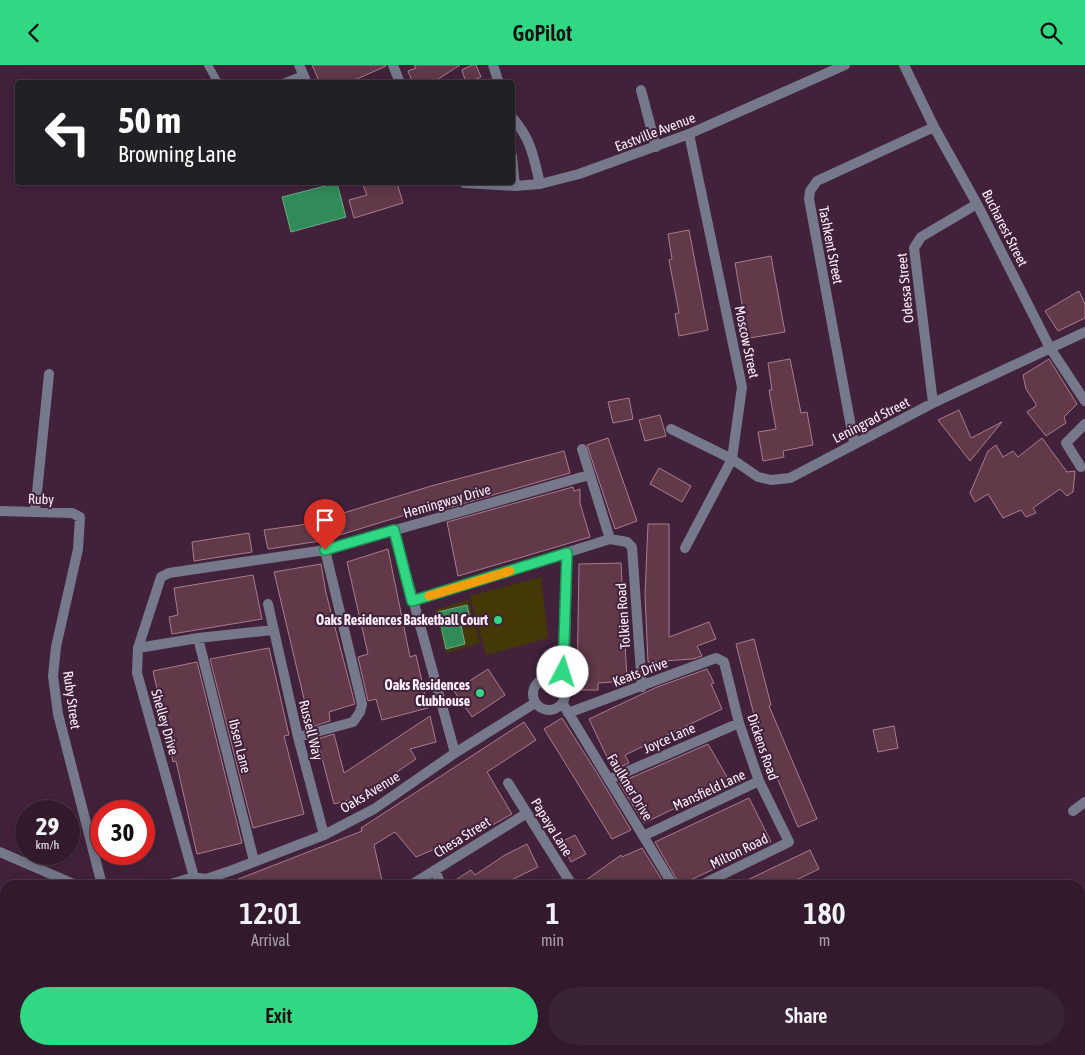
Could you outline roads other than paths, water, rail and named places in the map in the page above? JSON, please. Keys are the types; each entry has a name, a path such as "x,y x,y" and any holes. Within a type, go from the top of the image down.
{"street":[{"path":"393,65 399,80"},
{"path":"493,65 498,80"},
{"name":"Eastville Avenue","path":"497,185 540,184 579,174 689,134 845,65"},
{"name":"Bucharest Street","path":"904,65 934,127 977,204 1050,348 1085,401"},
{"path":"641,90 656,147"},
{"path":"515,119 524,129 532,147 540,184"},
{"name":"Tashkent Street","path":"854,443 809,199 810,191 817,181 934,127"},
{"name":"Moscow Street","path":"685,547 732,459 742,387 689,134"},
{"name":"Odessa Street","path":"933,403 914,247 921,237 977,204"},
{"name":"Leningrad Street","path":"671,429 732,459 758,477 782,480 790,478 933,403 1085,332"},
{"path":"35,512 49,374"},
{"path":"1081,467 1066,443 1085,424"},
{"path":"412,601 610,539 582,449"},
{"name":"Hemingway Drive","path":"164,575 325,550 589,475"},
{"name":"Ruby","path":"0,511 72,513 80,517"},
{"name":"Ruby Street","path":"80,517 78,549 56,647 53,676 58,714 101,880"},
{"path":"394,530 455,753"},
{"name":"Tolkien Road","path":"610,539 629,543 632,547 642,687"},
{"path":"298,737 353,722 360,712 362,704 325,550"},
{"path":"558,680 563,672 565,658 567,553"},
{"name":"Shelley Drive","path":"164,575 158,580 138,648 137,673 200,880"},
{"name":"Russell Way","path":"268,604 298,737 324,835"},
{"path":"138,648 198,638 273,630"},
{"name":"Ibsen Lane","path":"198,638 254,861"},
{"name":"Keats Drive","path":"566,709 642,687 716,658 721,659"},
{"name":"Dickens Road","path":"721,659 724,662 739,723 759,781 788,842"},
{"path":"546,678 558,680 566,691 566,709 545,711 535,703 533,697 536,685 546,678"},
{"name":"Oaks Avenue","path":"200,880 324,835 374,809 455,753 535,703"},
{"name":"Faulkner Drive","path":"566,709 670,880"},
{"name":"Joyce Lane","path":"610,779 739,723"},
{"name":"Mansfield Lane","path":"643,837 759,781"},
{"name":"Papaya Lane","path":"508,783 569,880"},
{"path":"1073,811 1085,802"},
{"name":"Chesa Street","path":"419,880 527,813"},
{"name":"Milton Road","path":"711,880 788,842"},
{"path":"0,852 64,880"},
{"path":"435,870 439,880"}],"lane":[{"path":"208,65 216,80"},
{"path":"290,80 303,74"}],"place":[{"name":"Oaks Residences Basketball Court","path":"498,620"},
{"name":"Oaks Residences Clubhouse","path":"480,693"}]}
